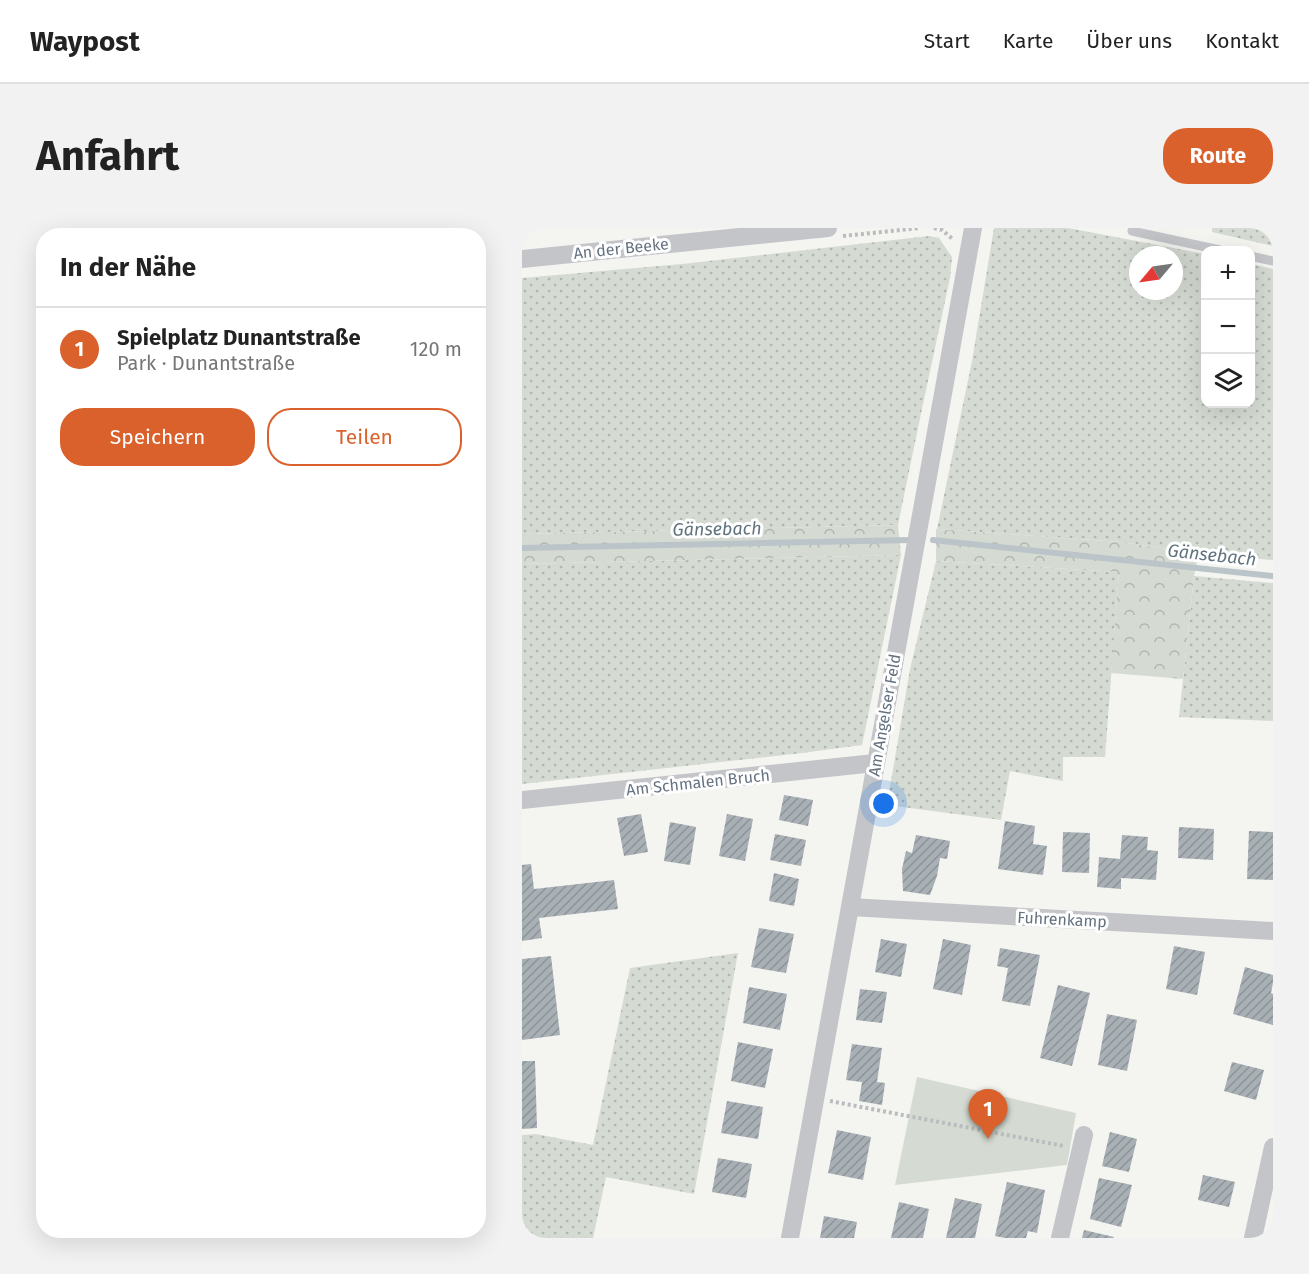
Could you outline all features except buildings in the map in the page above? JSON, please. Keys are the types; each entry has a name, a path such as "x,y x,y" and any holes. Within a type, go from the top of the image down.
{"street":[{"name":"An der Beeke","path":"522,259 828,228"},
{"name":"Am Angelser Feld","path":"790,1238 973,228"},
{"name":"Am Schmalen Bruch","path":"522,800 875,764"},
{"name":"Fuhrenkamp","path":"850,907 1273,931"},
{"path":"1060,1238 1082,1143"},
{"path":"1253,1238 1273,1147"}],"lane":[{"path":"1132,231 1201,246"},
{"path":"1255,257 1273,261"}],"path":[{"path":"815,1098 1082,1143"}],"green space":[{"path":"994,228 1068,228 1163,246 1129,246 1129,300 1183,300 1183,250 1201,253 1201,408 1255,408 1255,265 1273,269 1273,560 1199,554 1121,542 937,529 972,361"},
{"path":"1212,228 1273,228 1273,246 1212,232"},
{"path":"929,236 939,238 952,257 950,278 898,525 522,534 522,278 682,264"},
{"path":"898,525 901,555 522,564 522,534"},
{"path":"936,529 1121,542 1199,554 1194,576 1183,679 1111,673 1119,572 936,561"},
{"path":"901,555 862,745 522,784 522,564"},
{"path":"936,561 1119,572 1105,757 1063,757 1063,781 1010,771 1001,820 887,805 910,669"},
{"path":"1194,576 1273,583 1273,721 1179,717"},
{"path":"738,953 694,1194 606,1177 593,1238 522,1238 522,1135 536,1134 593,1145 630,968"},
{"path":"917,1077 1076,1113 1067,1165 895,1185"}],"waterway":[{"name":"Gänsebach","path":"522,548 912,540"},
{"name":"Gänsebach","path":"933,540 1273,576"}],"place":[{"name":"Spielplatz Dunantstraße","path":"988,1139"}]}
